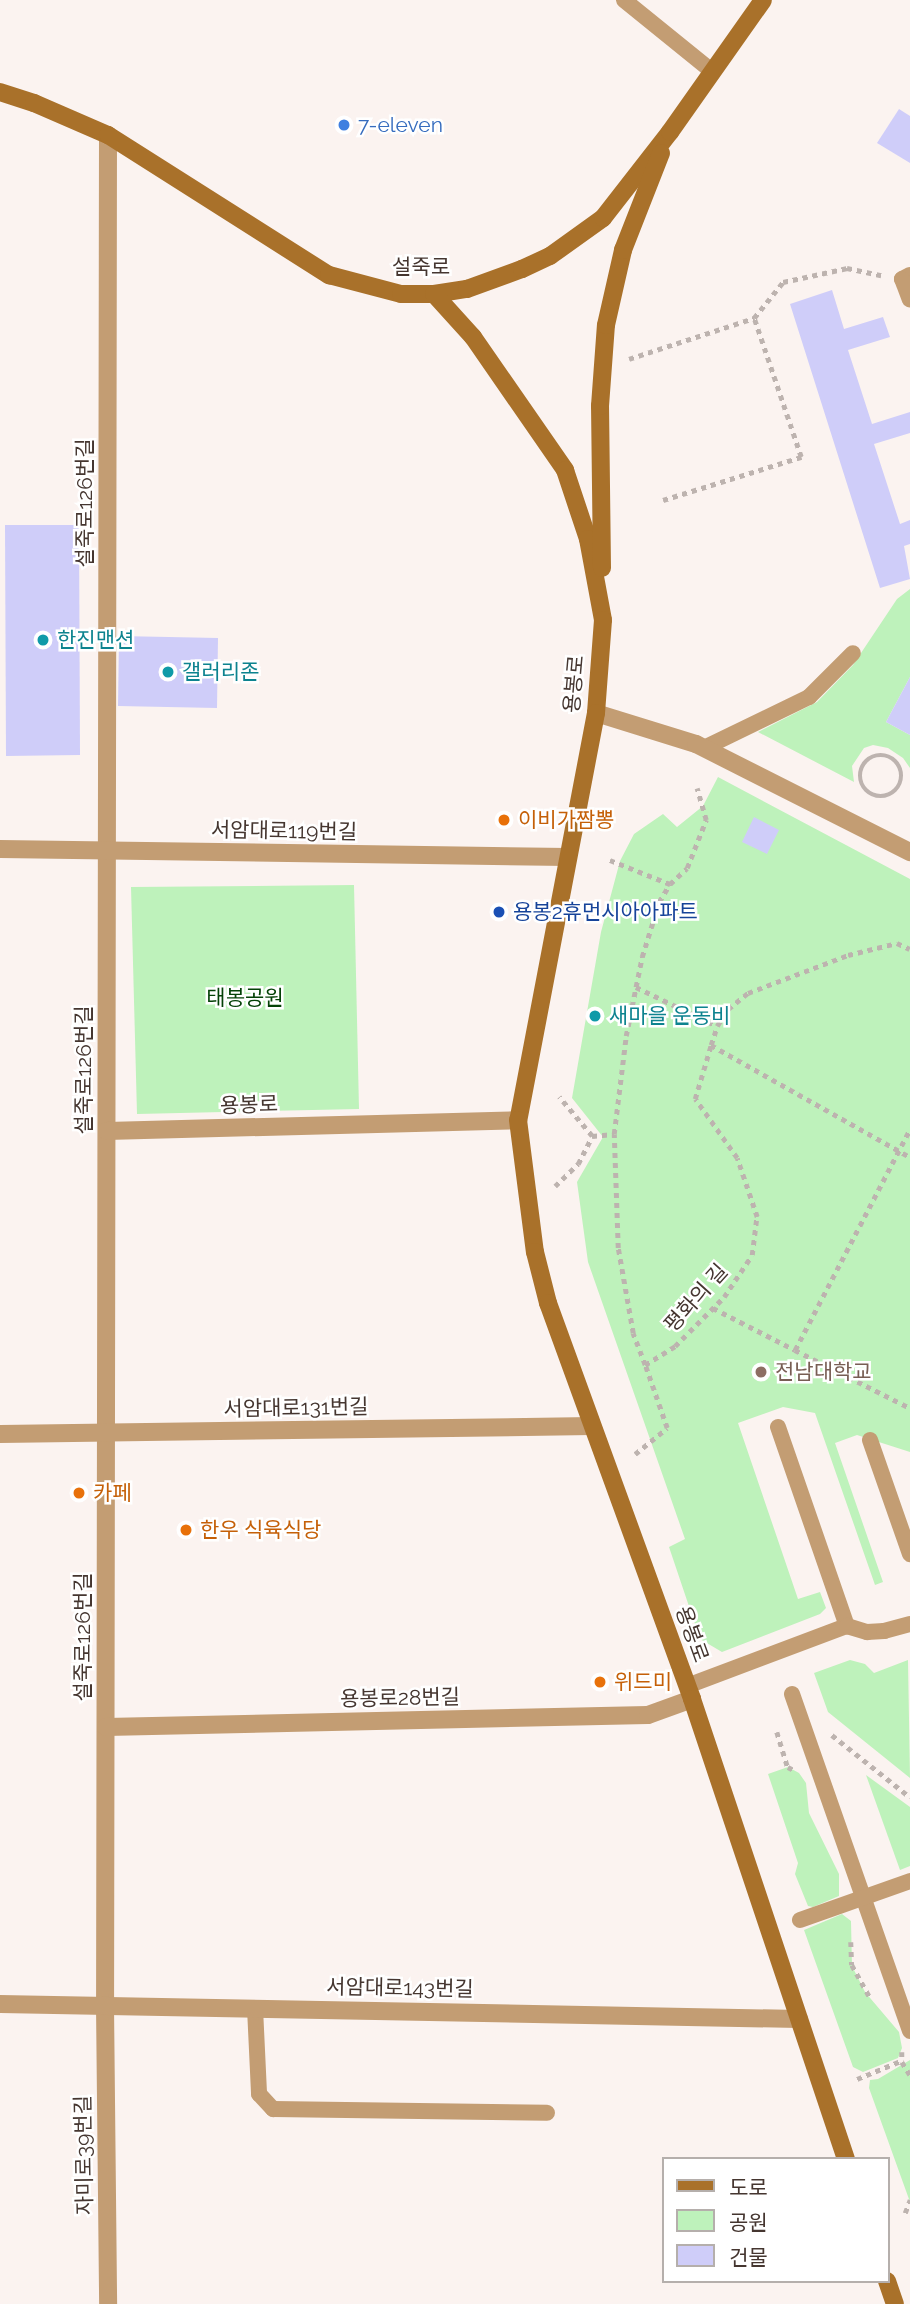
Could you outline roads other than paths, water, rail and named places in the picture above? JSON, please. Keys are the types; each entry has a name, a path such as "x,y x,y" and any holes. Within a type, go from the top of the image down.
{"main road":[{"name":"설죽로","path":"0,92 34,103 108,135 329,275 401,294 434,294 492,281 550,256 582,236 603,218 670,132 763,0"},
{"path":"603,620 600,406 606,325 623,250 670,132"},
{"name":"용봉로","path":"434,294 473,337 565,470 588,539 603,620 596,713 518,1120 534,1252 548,1303 689,1693 845,2157"},
{"path":"888,2283 895,2304"}],"street":[{"name":"설죽로126번길","path":"105,2005 108,135"},
{"path":"596,713 704,748 910,852"},
{"name":"서암대로119번길","path":"0,849 568,857"},
{"name":"용봉로","path":"107,1131 518,1120"},
{"name":"서암대로131번길","path":"0,1434 592,1426"},
{"name":"용봉로28번길","path":"106,1727 648,1715 689,1693"},
{"name":"서암대로143번길","path":"0,2004 799,2019"},
{"name":"자미로39번길","path":"105,2005 108,2304"}],"lane":[{"path":"624,0 713,72"},
{"path":"906,277 910,300"},
{"path":"704,748 809,697 853,653"},
{"path":"778,1427 847,1626"},
{"path":"870,1440 910,1554"},
{"path":"689,1693 847,1626 867,1632 909,1628"},
{"path":"792,1694 910,2031"},
{"path":"800,1920 910,1881"},
{"path":"255,2008 259,2094 273,2109 547,2113"}],"place":[{"name":"7-eleven","path":"344,125"},
{"name":"한진맨션","path":"43,640"},
{"name":"갤러리존","path":"168,672"},
{"name":"이비가짬뽕","path":"504,820"},
{"name":"용봉2휴먼시아아파트","path":"499,912"},
{"name":"새마을 운동비","path":"595,1016"},
{"name":"전남대학교","path":"761,1372"},
{"name":"카페","path":"79,1493"},
{"name":"한우 식육식당","path":"186,1530"},
{"name":"위드미","path":"600,1682"}],"park label":[{"name":"태봉공원","path":"245,998"}]}
